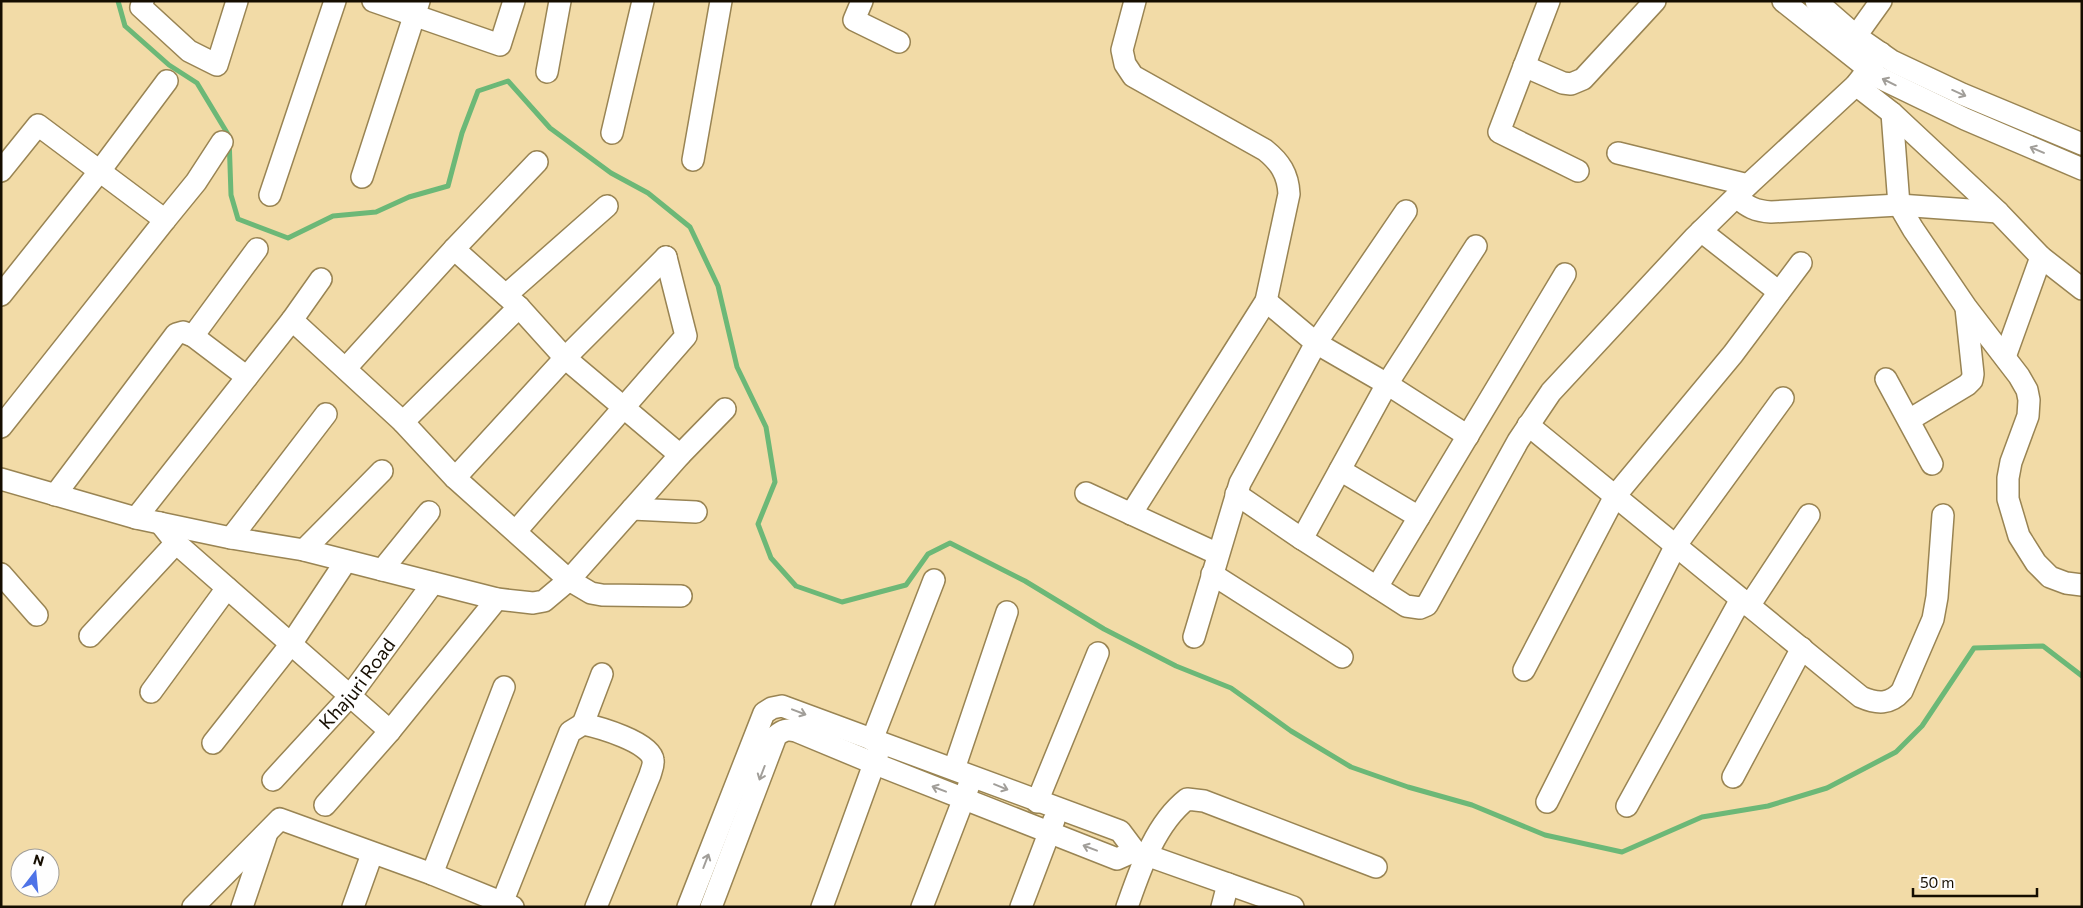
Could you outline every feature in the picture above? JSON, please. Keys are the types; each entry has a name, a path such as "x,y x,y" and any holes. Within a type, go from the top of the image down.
{"street":[{"path":"143,1 141,7 189,52 216,65 237,1"},
{"path":"270,195 335,1"},
{"path":"373,1 416,8 500,45 514,1"},
{"path":"546,72 560,1"},
{"path":"612,133 643,1"},
{"path":"694,160 721,1"},
{"path":"862,1 854,20 900,42"},
{"path":"1130,514 1266,301 1289,194 1288,180 1275,158 1265,150 1133,76 1125,64 1122,50 1134,1"},
{"path":"1549,1 1499,132 1578,171"},
{"path":"1524,66 1563,83 1572,84 1583,79 1655,1"},
{"path":"1783,1 1850,44"},
{"path":"1816,1 1868,69 1892,113 1998,212 2041,257 2082,289"},
{"path":"1850,44 1882,1"},
{"path":"362,177 416,8"},
{"path":"1236,494 1377,587 1412,608 1420,608 1427,604 1528,425 1551,392 1701,231 1868,69 1892,61 1962,94 2082,144"},
{"path":"1868,69 1880,78 1965,119 2082,169"},
{"path":"1,295 99,172 167,81"},
{"path":"1892,113 1900,205 1913,229 1966,307 2005,357 2027,390 2030,400 2028,416 2011,462 2008,478 2008,499 2019,536 2036,564 2050,577 2066,583 2082,585"},
{"path":"1,171 38,125 165,220"},
{"path":"1,427 196,182 222,142"},
{"path":"1618,153 1742,191"},
{"path":"346,368 454,248 537,162"},
{"path":"1742,191 1748,208 1755,211 1771,212 1900,205 1998,212"},
{"path":"403,422 513,301 607,206"},
{"path":"1194,637 1236,494 1316,343 1406,211"},
{"path":"1701,231 1779,292"},
{"path":"1302,539 1387,384 1476,246"},
{"path":"454,248 513,301 565,358 680,455"},
{"path":"193,336 257,249"},
{"path":"455,478 565,358 666,257 686,336 516,530"},
{"path":"2005,357 2041,257"},
{"path":"1524,670 1615,496 1733,354 1801,263"},
{"path":"1377,587 1564,274"},
{"path":"136,518 292,320 321,279"},
{"path":"1266,301 1316,343 1387,384 1468,436"},
{"path":"1909,420 1967,385 1972,380 1973,368 1966,307"},
{"path":"292,320 403,422 455,478 516,530 569,580 592,593 602,595 681,596"},
{"path":"55,495 170,339 176,334 183,332 193,336 247,377"},
{"path":"1886,379 1932,464"},
{"path":"1547,802 1676,545 1783,398"},
{"path":"1,480 136,518 231,538 304,550 497,599 526,603 544,601 569,580 680,455 725,409"},
{"path":"231,538 326,414"},
{"path":"1528,425 1861,697 1880,703 1896,698 1902,691 1933,618 1937,597 1943,515"},
{"path":"1340,470 1419,517"},
{"path":"304,550 382,471"},
{"path":"1086,493 1130,514 1215,564 1342,657"},
{"path":"632,509 696,512"},
{"path":"382,570 429,512"},
{"path":"1627,806 1745,602 1808,515"},
{"path":"160,523 176,543 390,731"},
{"path":"90,636 176,543"},
{"path":"213,743 291,644 346,561"},
{"path":"1,574 37,615"},
{"path":"822,907 873,763 877,741 934,580"},
{"name":"Khajuri Road","path":"273,780 350,696 433,583"},
{"path":"151,692 227,588"},
{"path":"325,805 390,731 497,599"},
{"path":"922,907 964,798 963,772 1007,612"},
{"path":"1733,777 1802,648"},
{"path":"1037,802 1098,653"},
{"path":"193,907 280,819 372,854 432,874 473,900 508,905 570,732 582,724 602,674"},
{"path":"432,874 504,687"},
{"path":"688,907 764,713 772,708 782,706 963,772 1058,810 1120,831 1140,852 1293,907"},
{"path":"772,708 781,731"},
{"path":"582,724 614,732 642,746 651,754 654,760 650,775 596,907"},
{"path":"711,907 776,736 781,731 788,729 1117,859 1140,852"},
{"path":"1127,907 1140,852 1180,804 1187,799 1204,801 1376,868"},
{"path":"1021,907 1058,810"},
{"path":"242,907 268,832"},
{"path":"353,907 372,854"},
{"path":"1222,907 1228,884"}],"waterway":[{"path":"118,1 125,26 169,65 197,83 229,136 231,195 238,219 288,238 333,216 376,212 409,197 448,186 462,133 478,91 508,81 550,128 611,173 648,193 690,227 718,286 737,367 766,427 775,482 758,524 771,558 796,586 842,602 906,585 928,554 950,543 1025,581 1104,629 1176,666 1231,688 1291,731 1351,767 1408,787 1472,805 1545,835 1622,852 1702,817 1768,806 1827,788 1896,752 1922,726 1974,648 2043,646 2082,676"}]}
